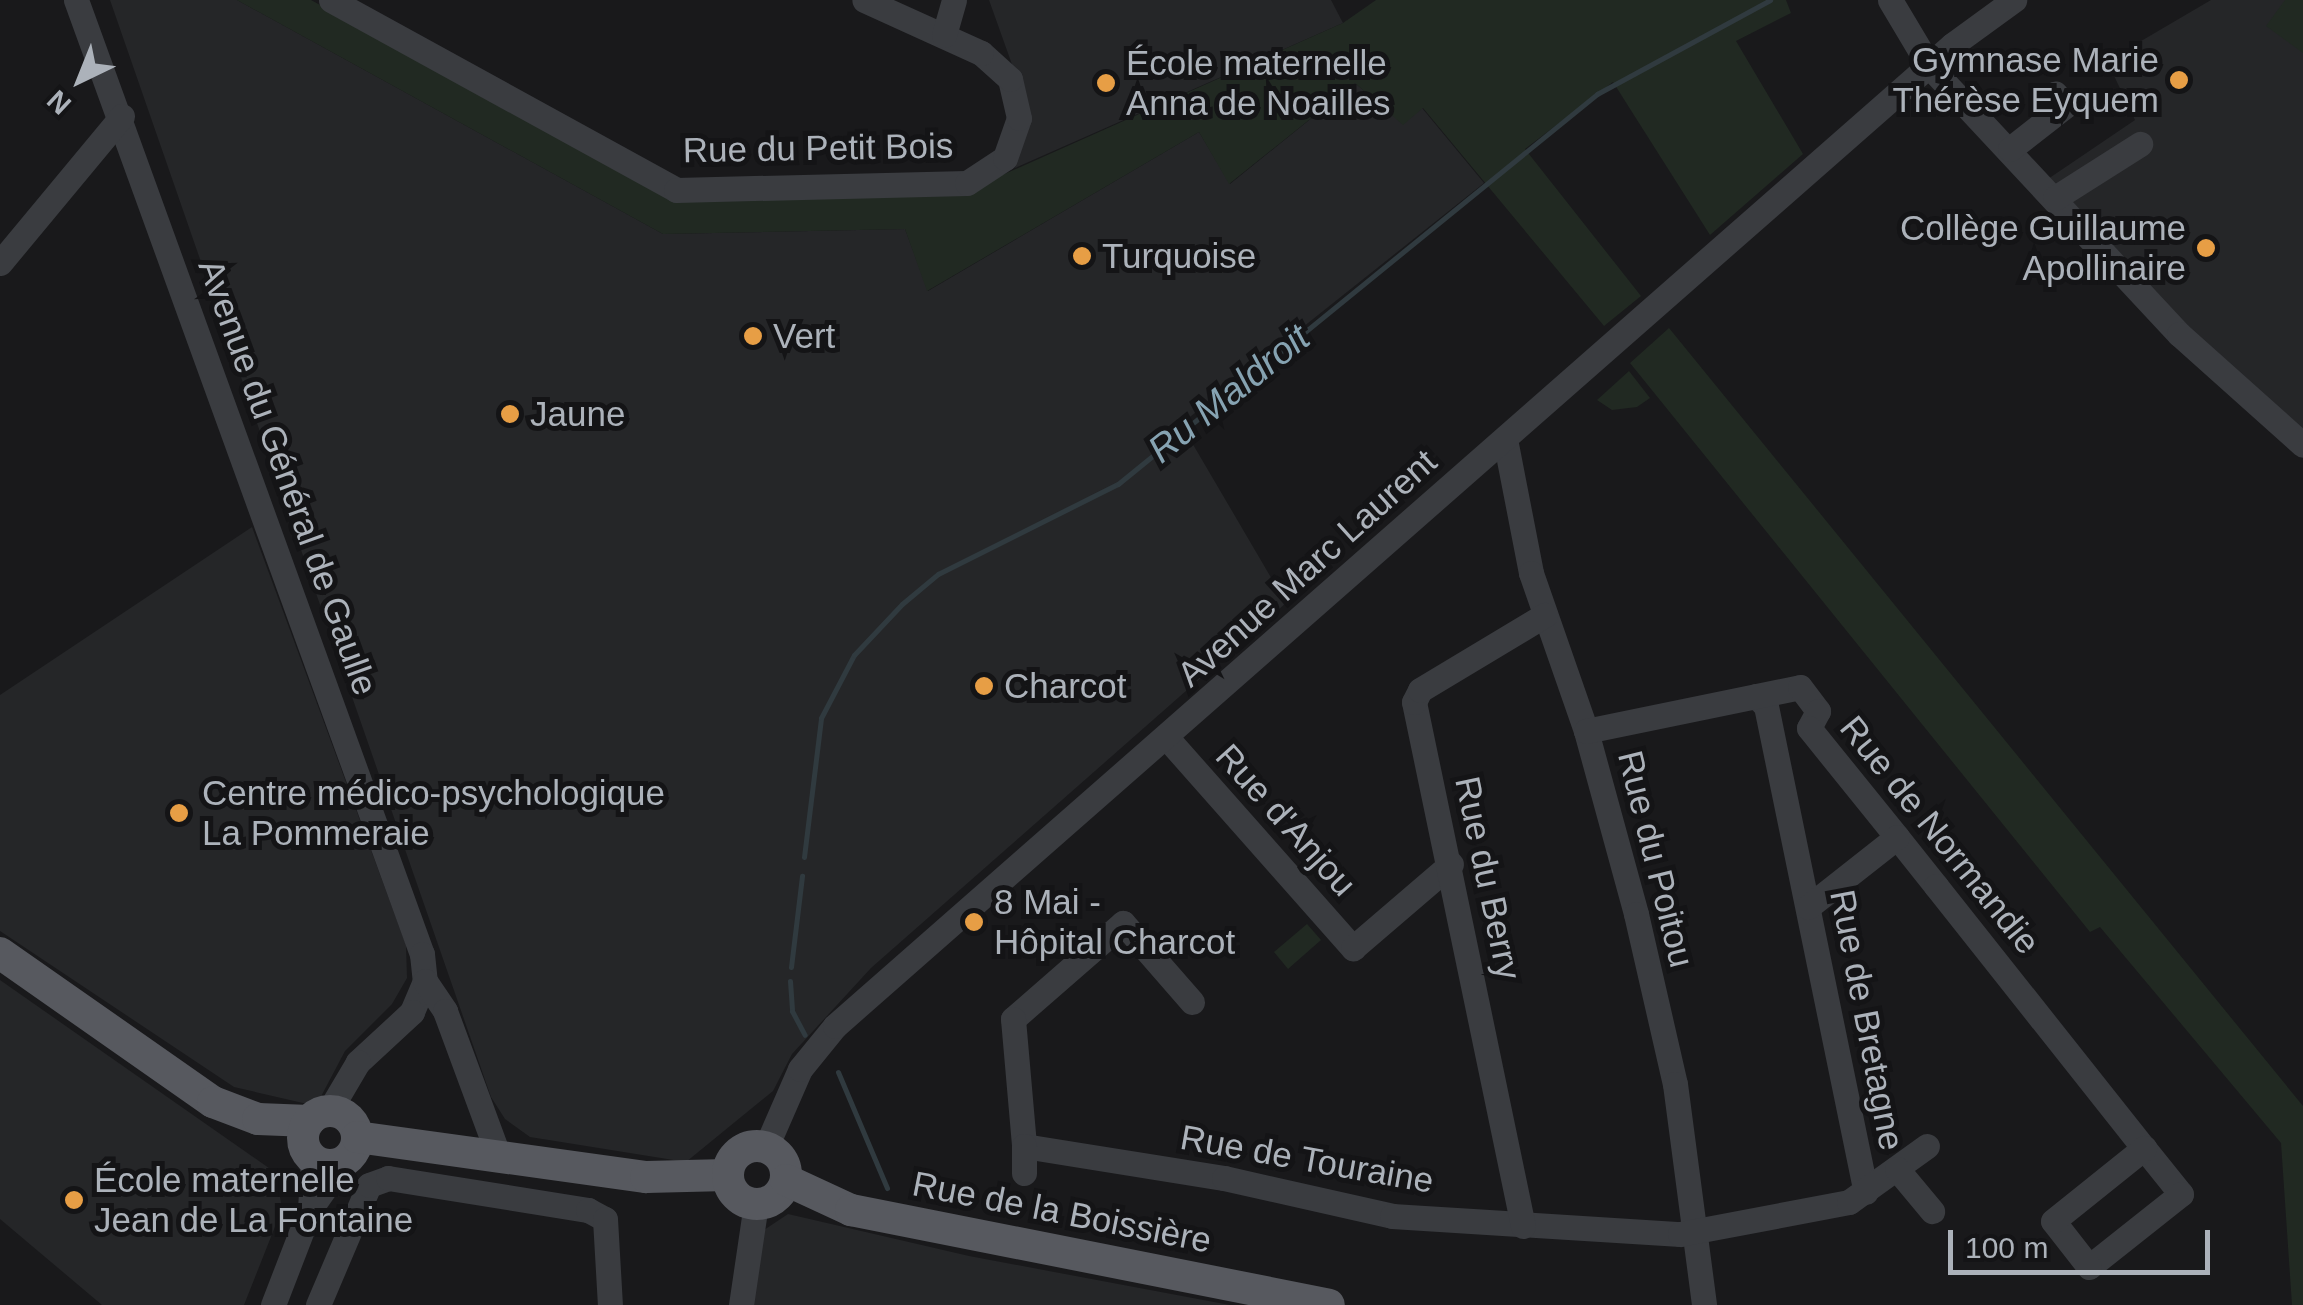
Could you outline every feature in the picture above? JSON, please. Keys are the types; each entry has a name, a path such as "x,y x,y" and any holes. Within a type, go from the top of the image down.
{"main road":[{"path":"0,953 214,1102 258,1119 646,1177 728,1175"},
{"path":"0,973 209,1110 331,1131"},
{"path":"766,1148 779,1157 786,1180 776,1197 756,1204 739,1198 728,1175 740,1152 766,1148"},
{"name":"Rue de la Boissière","path":"786,1180 866,1214 1329,1305"}],"street":[{"name":"Avenue du Général de Gaulle","path":"76,0 122,116 422,954 425,981 445,1012 499,1157"},
{"name":"Rue du Petit Bois","path":"330,0 676,190 967,183 1004,158 1019,118 1010,79 981,53 864,0"},
{"path":"944,35 954,0"},
{"path":"1890,0 1930,66 2179,334 2303,445"},
{"name":"Avenue Marc Laurent","path":"766,1148 800,1068 835,1026 1930,66 2014,0"},
{"path":"2010,148 2067,108"},
{"path":"0,264 122,116"},
{"path":"2055,198 2140,144"},
{"name":"Rue du Poitou","path":"1505,439 1545,615 1586,731 1666,1046 1699,1232 1704,1305"},
{"name":"Rue du Berry","path":"1523,1226 1451,864 1414,702 1420,690 1545,615"},
{"name":"Rue de Normandie","path":"1586,731 1800,687 1818,711 1809,728 2181,1194 2089,1267 2053,1221 2144,1148"},
{"name":"Rue de Bretagne","path":"1699,1232 1849,1202 1866,1192 1766,706 1756,696"},
{"path":"1772,736 1809,728"},
{"name":"Rue d'Anjou","path":"1168,738 1353,948 1451,864"},
{"path":"1808,907 1897,837"},
{"path":"1024,1173 1013,1020 1123,923 1192,1002"},
{"path":"273,1305 310,1209 331,1131 358,1062 412,1012 425,981"},
{"name":"Rue de Touraine","path":"1024,1146 1224,1178 1392,1216 1523,1226 1699,1232"},
{"path":"1866,1192 1927,1146"},
{"path":"1897,1169 1932,1211"},
{"path":"318,1305 368,1185 388,1178 600,1216 610,1305"},
{"path":"741,1305 756,1204"}],"shaded area":[{"path":"110,0 237,0 663,234 905,229 928,291 1199,132 1230,184 1355,83 1403,124 1422,108 1484,183 1181,424 1286,603 871,968 792,1054 773,1091 686,1162 530,1137 505,1119 491,1097"},
{"path":"237,0 311,0 669,198 971,189 1343,23 1376,0 1786,0 1791,13 1736,41 1803,154 1710,235 1613,82 1525,149 1641,296 1604,326 1423,108 1403,125 1355,83 1229,184 1199,132 927,291 905,229 663,234"},
{"name":"École maternelle Anna de Noailles","path":"989,0 1331,0 1343,23 1015,168 1029,112"},
{"name":"Collège Guillaume Apollinaire","path":"2211,0 2303,0 2303,440 2172,315 2045,181 2135,120 2107,61"},
{"path":"2285,0 2303,0 2303,53 2266,26"},
{"path":"1669,328 2303,1106 2303,1305 2292,1305 2281,1143 2100,927 2090,932 1630,363"},
{"path":"1629,371 1650,398 1637,407 1612,410 1597,400"},
{"name":"Centre médico-psychologique La Pommeraie","path":"252,527 406,945 407,978 392,1004 345,1051 316,1106 234,1087 0,931 0,695"},
{"path":"1307,924 1321,940 1288,969 1274,952"},
{"path":"0,980 276,1173 282,1209 244,1305 102,1305 0,1219"},
{"path":"788,1214 969,1256 1230,1305 753,1305 764,1230"}],"waterway":[{"name":"Ru Maldroit","path":"804,857 821,718 854,655 902,604 938,574 1118,484 1597,94 1770,0"},
{"name":"Ru Maldroit","path":"791,967 802,876"},
{"name":"Ru Maldroit","path":"790,981 792,1011 805,1035"},
{"name":"Ru Maldroit","path":"838,1072 887,1188"}],"place":[{"name":"Gymnase Marie Thérèse Eyquem","path":"2179,80"},
{"name":"École maternelle Anna de Noailles","path":"1106,83"},
{"name":"Collège Guillaume Apollinaire","path":"2206,248"},
{"name":"Turquoise","path":"1082,256"},
{"name":"Vert","path":"753,336"},
{"name":"Jaune","path":"510,414"},
{"name":"Charcot","path":"984,686"},
{"name":"Centre médico-psychologique La Pommeraie","path":"179,813"},
{"name":"8 Mai - Hôpital Charcot","path":"974,922"},
{"name":"École maternelle Jean de La Fontaine","path":"74,1200"}]}
